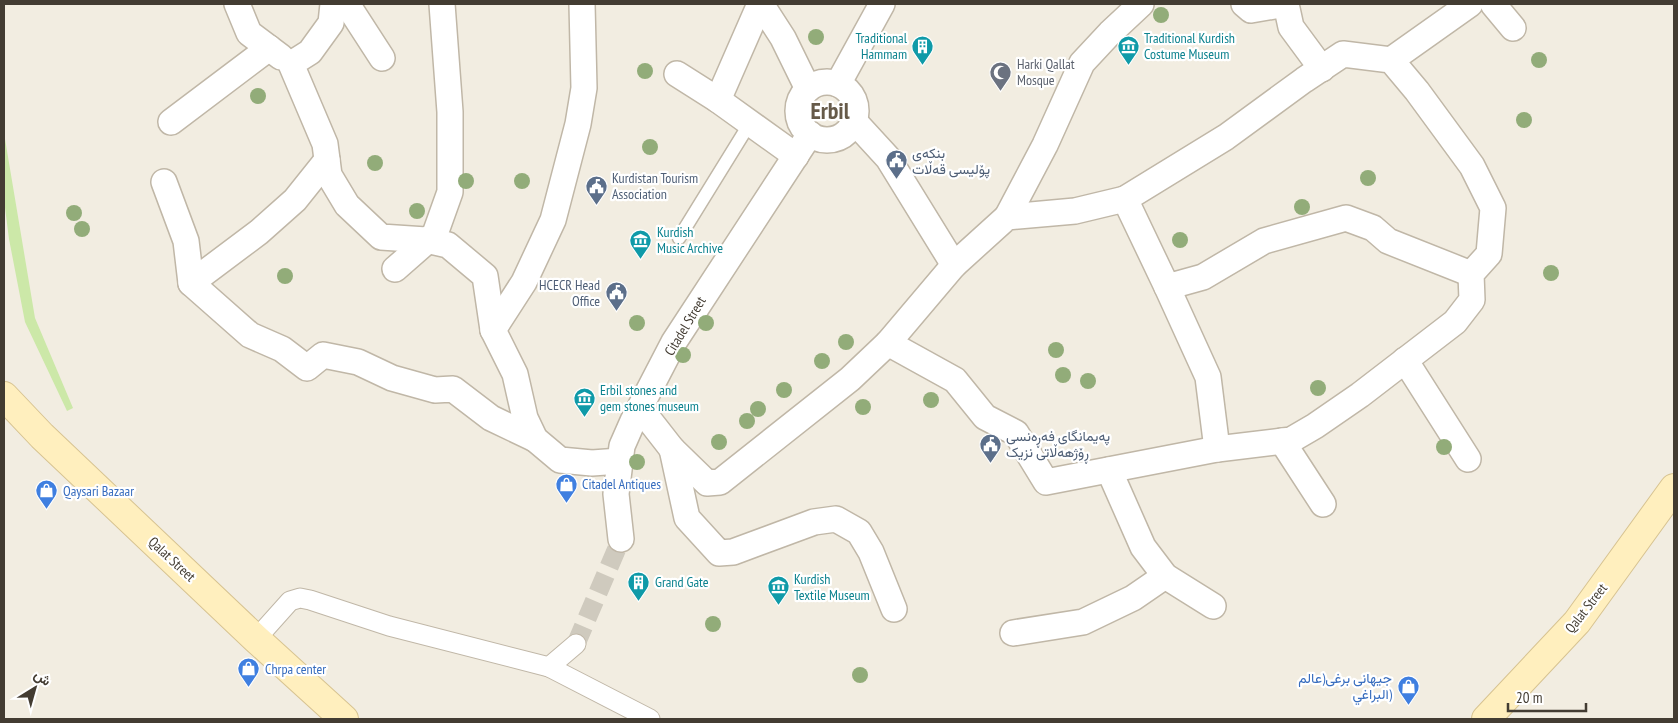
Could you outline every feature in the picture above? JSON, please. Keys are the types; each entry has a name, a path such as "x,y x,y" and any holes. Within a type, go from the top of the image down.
{"main road":[{"name":"Qalat Street","path":"4,396 42,436 256,639 344,719"},
{"name":"Qalat Street","path":"1486,719 1577,622 1674,488"}],"street":[{"path":"237,4 249,32 291,64 325,144 329,175 347,205 381,237 426,240 448,245 485,276 493,330 515,374 525,418 535,439"},
{"path":"291,64 310,52 331,23 333,4"},
{"path":"347,4 382,58"},
{"path":"394,269 435,234 450,192 450,112 442,4"},
{"path":"493,330 524,282 553,220 578,124 584,88 582,4"},
{"path":"761,4 783,38 808,89"},
{"path":"718,100 761,4"},
{"path":"838,84 882,4"},
{"path":"640,408 672,449 707,482 720,482 850,379 888,343 954,265 1007,217 1045,145 1082,63 1141,4"},
{"path":"1244,4 1251,10 1286,4 1292,27 1322,68"},
{"path":"1007,217 1075,211 1125,199 1226,137 1343,54 1391,60 1470,4"},
{"path":"1494,4 1513,28"},
{"path":"171,122 269,48"},
{"path":"888,343 955,380 985,417 1016,433 1046,482 1217,449 1291,440 1360,396 1455,322 1472,300 1471,274 1489,254 1493,208 1472,166 1417,91 1391,60"},
{"path":"677,74 718,100 796,156"},
{"path":"822,82 838,84 851,96 855,112 854,121 850,128 835,138 818,138 810,134 800,121 799,104 808,89 822,82"},
{"path":"854,121 888,158 954,265"},
{"name":"Citadel Street","path":"622,539 616,494 622,446 674,342 810,134"},
{"path":"191,283 259,232 295,200 327,160"},
{"path":"164,182 186,241 191,283 250,335 282,349 307,368 323,355 358,362 392,378 435,390 453,389 491,418 535,439 560,460 592,463 620,461"},
{"path":"1125,199 1208,376 1217,449"},
{"path":"1167,288 1203,277 1264,240 1346,218 1373,228 1388,240 1471,274"},
{"path":"1405,360 1468,459"},
{"path":"1282,441 1324,504"},
{"path":"672,449 687,518 720,553 734,552 814,522 836,519 859,532 871,552 894,609"},
{"path":"1109,470 1143,547 1165,576 1213,606"},
{"path":"1013,633 1083,622 1134,598 1165,576"},
{"path":"256,639 290,601 300,598 310,600 388,626 548,667 650,719"},
{"path":"548,667 576,644"}],"lane":[{"path":"679,238 750,123"}],"green space":[{"path":"4,133 35,318 73,408 67,411 25,322 9,239 4,200"}],"tunnel":[{"path":"576,644 621,539"}],"place":[{"name":"Traditional Hammam","path":"923,65"},
{"name":"Traditional Kurdish Costume Museum","path":"1128,65"},
{"name":"Harki Qallat Mosque","path":"1001,91"},
{"name":"بنکەی پۆلیسی قەڵات","path":"896,180"},
{"name":"Kurdistan Tourism Association","path":"596,205"},
{"name":"Kurdish Music Archive","path":"641,259"},
{"name":"HCECR Head Office","path":"616,312"},
{"name":"Erbil stones and gem stones museum","path":"584,417"},
{"name":"پەیمانگای فەڕەنسی ڕۆژهەڵاتی نزیک","path":"990,463"},
{"name":"Citadel Antiques","path":"566,503"},
{"name":"Qaysari Bazaar","path":"47,510"},
{"name":"Grand Gate","path":"639,601"},
{"name":"Kurdish Textile Museum","path":"778,606"},
{"name":"Chrpa center","path":"249,688"},
{"name":"جیهانی برغی(عالم البراغي)","path":"1408,705"}],"district":[{"name":"Erbil","path":"830,110"}]}
